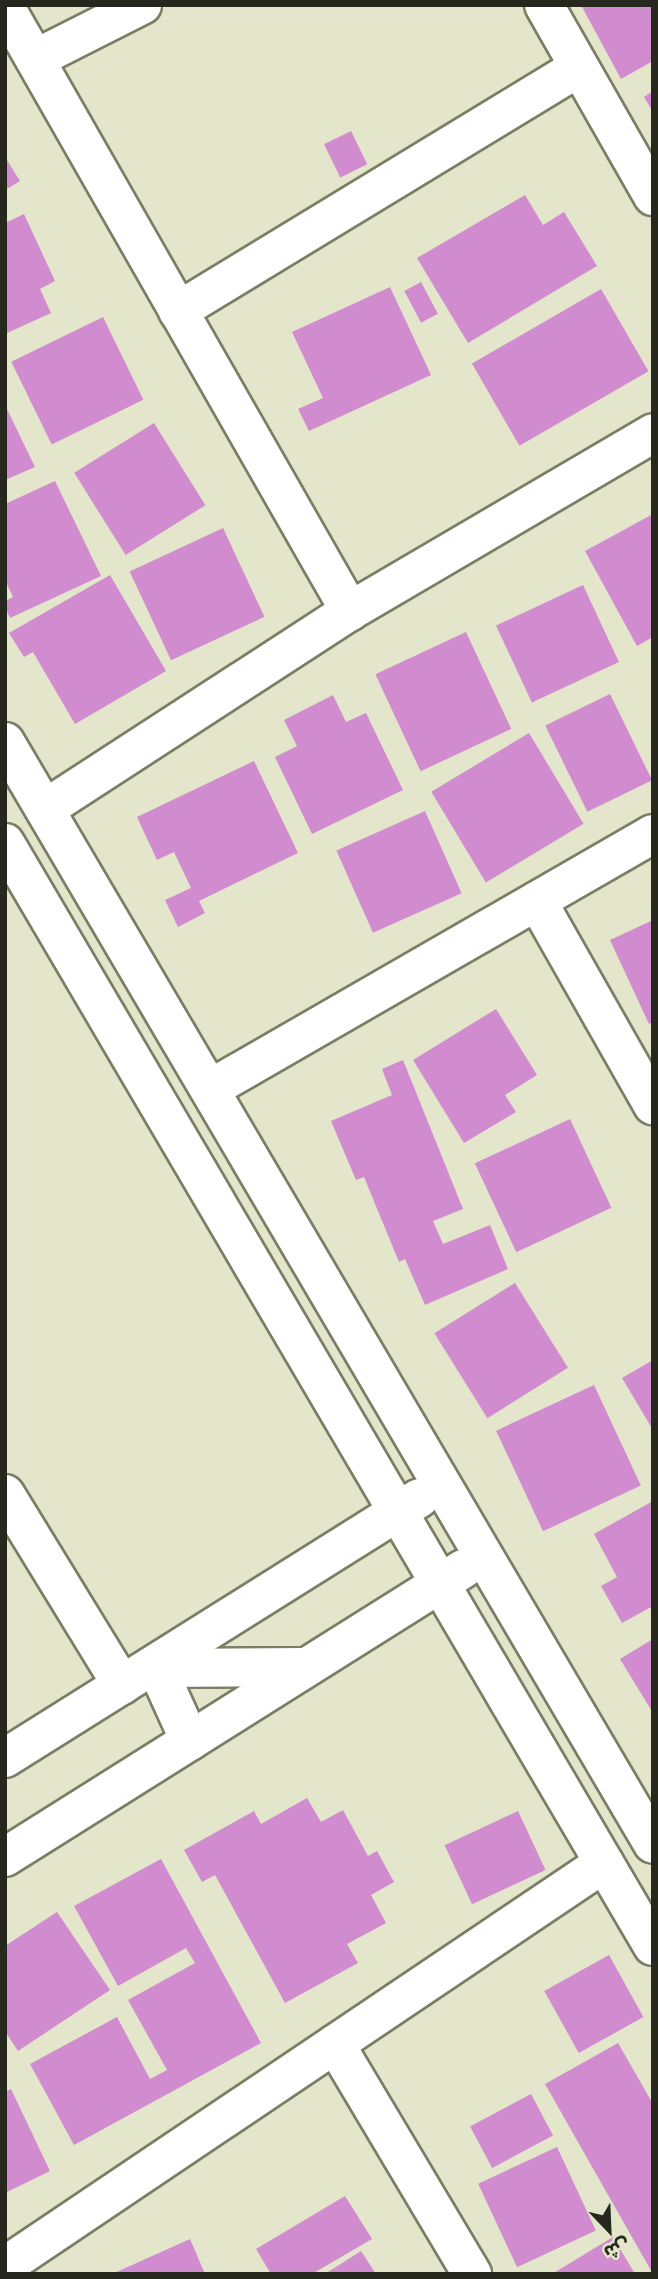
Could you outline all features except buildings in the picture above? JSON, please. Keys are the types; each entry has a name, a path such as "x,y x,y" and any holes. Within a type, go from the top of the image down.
{"street":[{"path":"35,58 142,5"},
{"path":"544,5 653,195"},
{"path":"5,7 350,611"},
{"path":"178,311 579,66"},
{"path":"45,809 350,611 653,433"},
{"path":"5,742 653,1844"},
{"path":"210,1090 653,834"},
{"path":"5,843 653,1946"},
{"path":"537,901 653,1105"},
{"path":"5,1758 442,1484"},
{"path":"5,1494 122,1685"},
{"path":"5,1857 484,1557"},
{"path":"190,1741 157,1668 306,1667"},
{"path":"5,2266 604,1863"},
{"path":"335,2044 471,2274"}]}
